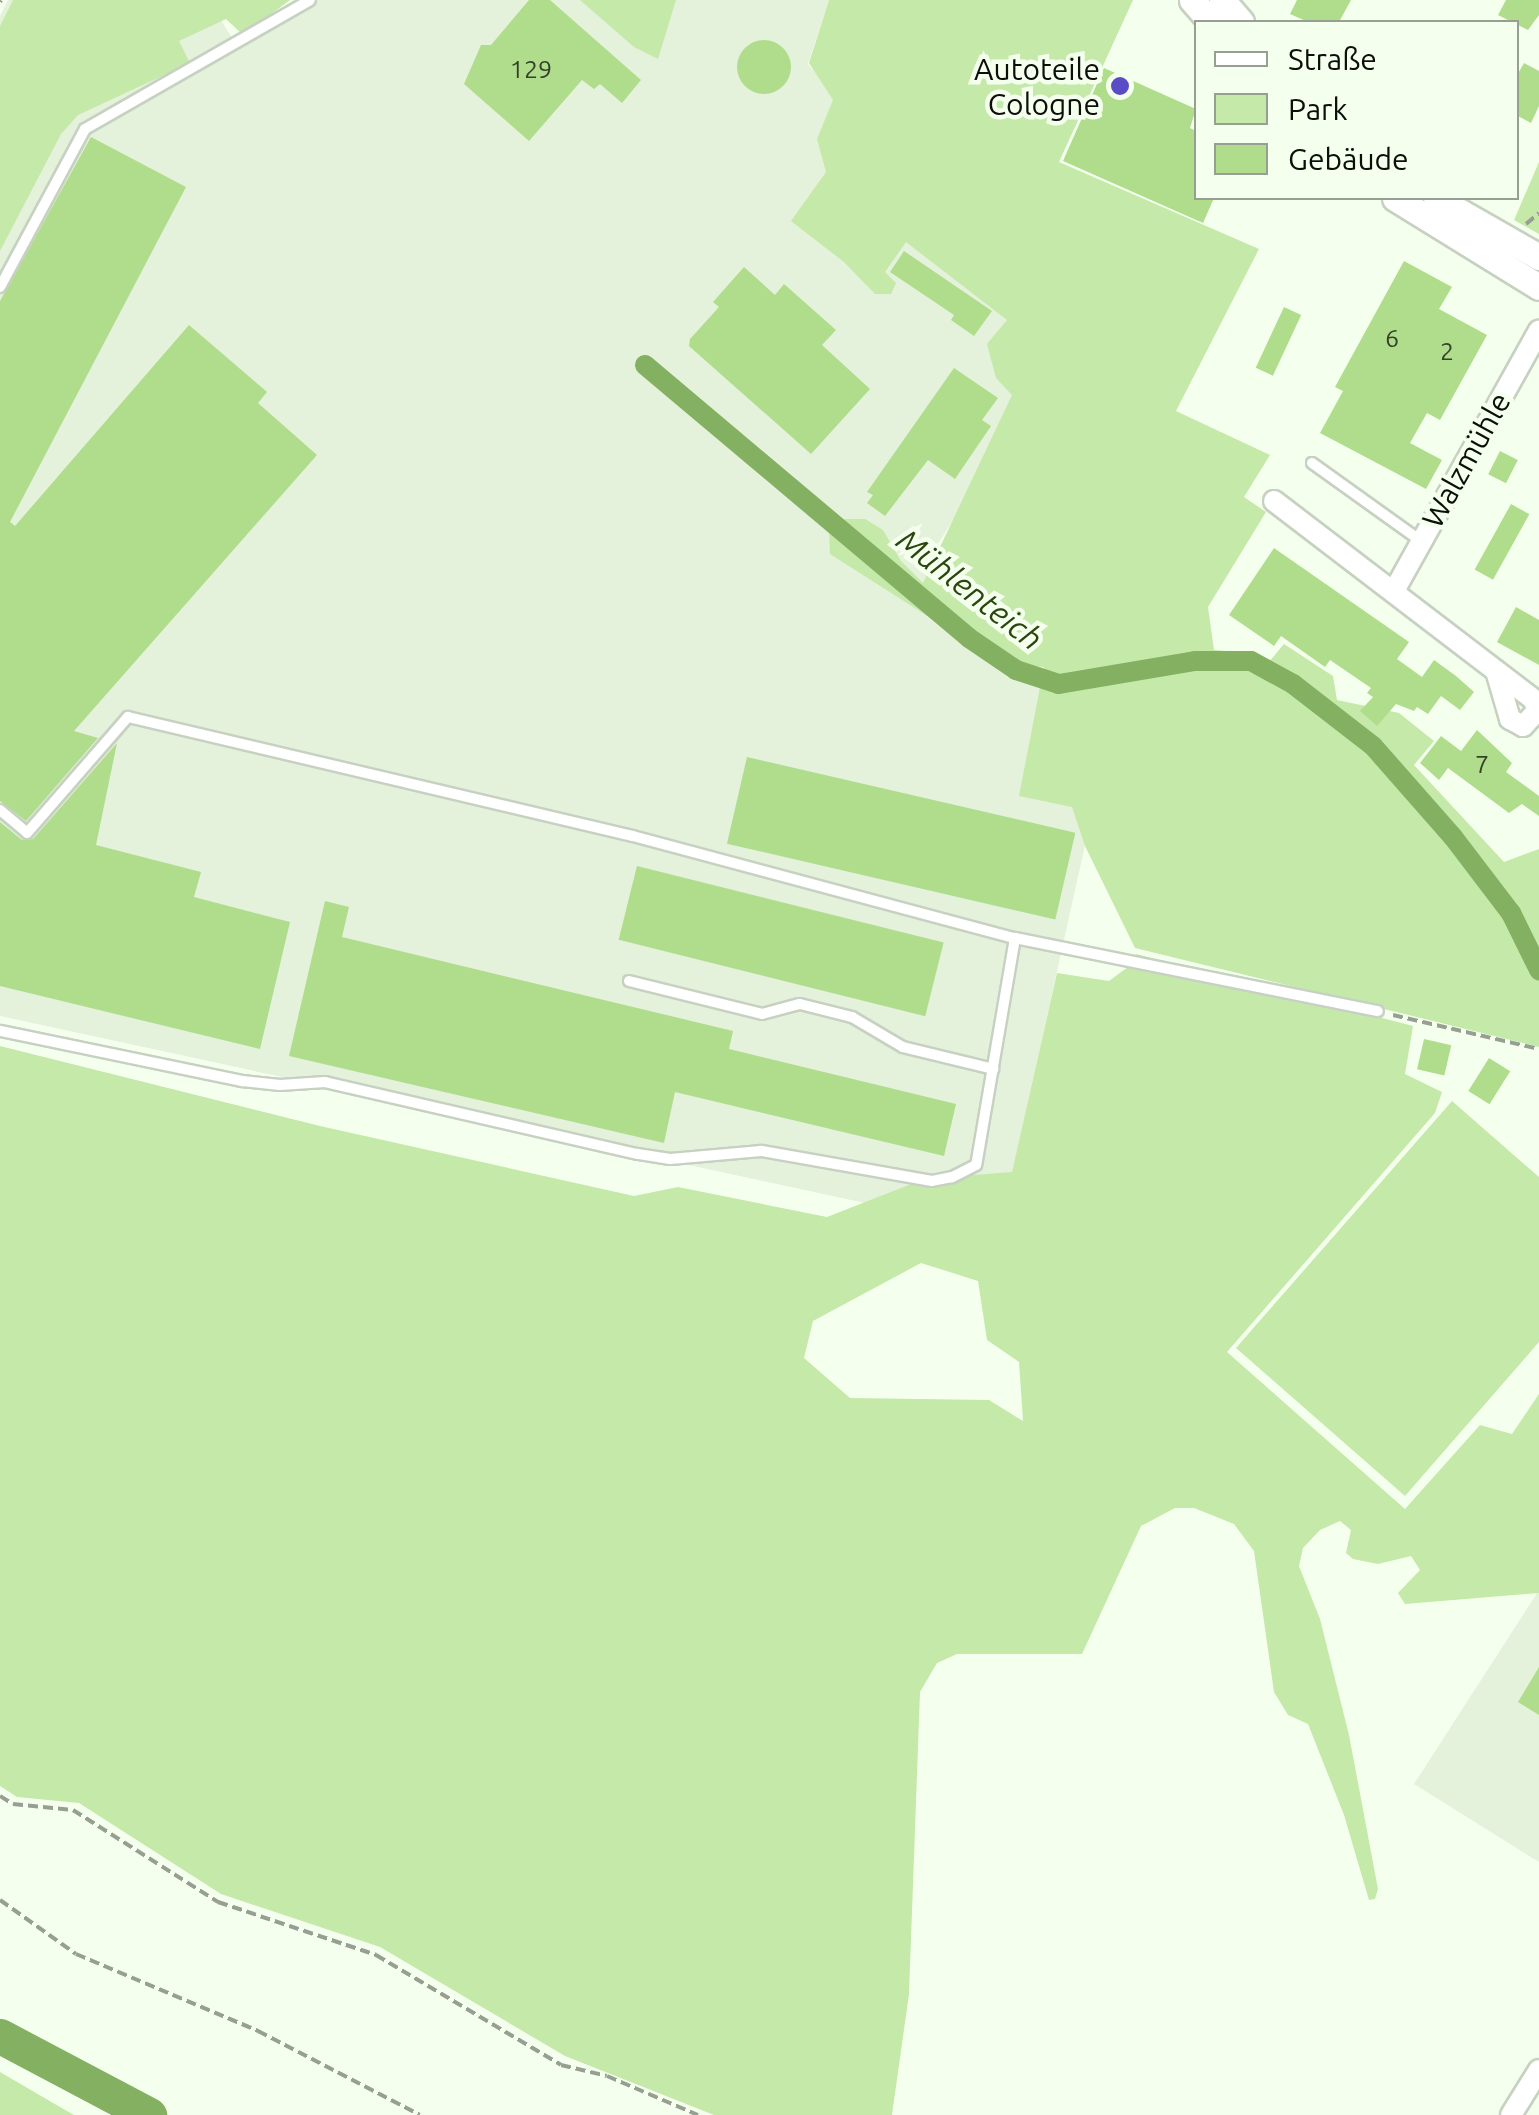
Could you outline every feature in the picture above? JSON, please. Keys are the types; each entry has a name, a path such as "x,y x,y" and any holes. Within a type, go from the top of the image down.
{"street":[{"path":"1192,0 1209,20"},
{"path":"1222,0 1240,20"},
{"path":"1398,200 1539,288"},
{"path":"1439,200 1539,257"},
{"name":"Walzmühle","path":"1394,591 1539,331"},
{"path":"1274,501 1496,672"},
{"path":"1511,2115 1539,2070"}],"lane":[{"path":"0,288 85,129 310,0"},
{"path":"1312,464 1420,541"},
{"path":"0,810 28,833 128,716 634,836 1015,938 1378,1012"},
{"path":"0,1032 242,1081 280,1085 325,1082 637,1154 670,1159 761,1151 932,1181 952,1177 976,1165 1015,938"},
{"path":"630,980 762,1014 800,1004 852,1017 904,1047 994,1070"}],"path":[{"path":"1378,1012 1539,1049"},
{"path":"0,1796 13,1804 73,1810 218,1902 376,1955 561,2065 607,2076 698,2115"},
{"path":"0,1900 76,1954 258,2031 420,2115"}],"shaded area":[{"path":"8,0 208,0 236,44 297,0 829,0 808,64 1057,352 925,565 1130,643 999,1232 0,1016 0,16"},
{"path":"1539,1590 1539,1862 1414,1784"}],"green space":[{"path":"13,0 290,0 243,35 226,19 179,41 190,63 78,115 61,134 0,251 0,26"},
{"path":"580,0 676,0 658,59 634,47"},
{"path":"829,0 1133,0 1059,162 1259,249 1176,411 1270,455 1244,497 1266,512 1208,607 1214,650 1251,653 1269,662 1284,644 1333,676 1337,700 1399,713 1434,741 1414,765 1504,862 1539,849 1539,1047 1135,948 1085,846 1072,807 1019,796 1044,667 990,663 932,619 830,554 829,529 845,519 865,519 883,530 901,561 923,583 1012,395 996,378 987,344 1007,320 906,242 885,272 896,283 891,294 875,294 844,262 791,221 826,172 817,139 833,100 809,63"},
{"path":"1539,162 1539,234 1514,220"},
{"path":"1136,954 1413,1026 1405,1074 1442,1092 1435,1113 1227,1352 1405,1509 1480,1425 1512,1434 1539,1394 1539,1593 1405,1604 1398,1593 1420,1570 1411,1556 1378,1564 1353,1559 1346,1553 1351,1530 1340,1521 1320,1530 1303,1548 1299,1566 1320,1619 1349,1735 1378,1889 1375,1899 1369,1900 1344,1815 1308,1724 1288,1715 1274,1692 1254,1551 1234,1524 1194,1508 1175,1508 1141,1526 1082,1654 957,1654 937,1663 920,1692 909,1994 892,2115 714,2115 565,2056 380,1947 221,1894 79,1803 17,1797 0,1786 0,1046 320,1126 634,1196 678,1187 827,1217 924,1179 1012,1172 1057,973 1109,981 1132,964","holes":["921,1263 978,1281 987,1340 1019,1362 1023,1421 989,1400 850,1398 804,1358 813,1321"]},
{"path":"1452,1101 1539,1177 1539,1342 1405,1496 1236,1348"},
{"path":"0,2072 60,2107 74,2115 0,2115"}],"building":[{"path":"529,0 550,0 641,80 622,103 600,84 594,89 582,80 529,141 464,84 481,45 491,45"},
{"path":"1297,0 1351,0 1340,20 1304,20 1290,14"},
{"path":"1506,0 1539,0 1539,15 1528,30 1519,26 1519,20 1498,15"},
{"path":"764,40 783,48 791,67 783,86 764,94 745,86 737,67 745,48"},
{"path":"1524,63 1539,71 1539,106 1531,123 1519,117 1519,72"},
{"path":"1104,68 1194,108 1190,128 1194,130 1194,200 1213,200 1203,223 1063,161"},
{"path":"91,137 186,187 10,522 15,526 189,325 267,392 258,403 317,455 74,731 98,738 26,821 0,801 0,301"},
{"path":"904,251 992,311 974,336 951,320 954,315 890,272"},
{"path":"1404,261 1452,287 1439,309 1487,335 1440,420 1427,413 1410,443 1442,460 1426,489 1320,433 1343,391 1335,387"},
{"path":"744,267 775,295 784,284 836,330 822,345 870,389 811,454 689,346 690,339 719,307 713,302"},
{"path":"1284,307 1301,315 1273,376 1256,368"},
{"path":"954,368 998,398 982,420 991,426 955,479 928,460 885,516 867,503 873,495 867,492"},
{"path":"1500,451 1518,460 1506,483 1488,474"},
{"path":"1511,504 1529,514 1493,580 1475,570"},
{"path":"1274,548 1409,642 1397,659 1422,677 1434,660 1456,676 1474,692 1460,710 1441,696 1428,714 1417,707 1414,711 1396,704 1377,726 1360,711 1373,697 1367,693 1371,688 1330,660 1325,667 1281,636 1274,646 1229,615"},
{"path":"1516,607 1539,620 1539,665 1497,642"},
{"path":"1477,730 1512,763 1506,772 1539,796 1539,816 1522,804 1509,813 1448,768 1439,780 1420,763 1441,736 1461,751"},
{"path":"117,743 96,845 201,872 194,897 290,922 260,1049 0,986 0,822 22,840 33,839"},
{"path":"747,757 1075,833 1055,920 727,844"},
{"path":"637,866 944,942 925,1016 619,940"},
{"path":"325,901 349,907 342,937 733,1031 729,1049 956,1104 944,1156 675,1092 664,1143 289,1056"},
{"path":"1424,1039 1451,1045 1444,1076 1417,1069"},
{"path":"1489,1058 1510,1071 1490,1104 1468,1091"},
{"path":"1539,1667 1539,1715 1518,1702"}],"waterway":[{"name":"Mühlenteich","path":"645,365 969,638 1016,670 1059,684 1195,661 1251,661 1293,684 1373,746 1453,837 1511,913 1539,970"},
{"path":"0,2036 149,2115"}],"place":[{"name":"Autoteile Cologne","path":"1120,86"}]}
